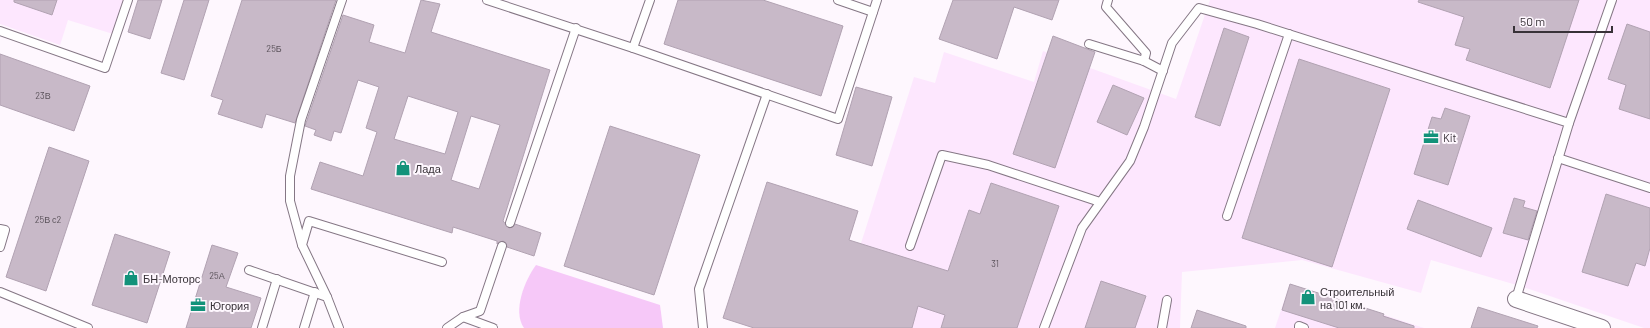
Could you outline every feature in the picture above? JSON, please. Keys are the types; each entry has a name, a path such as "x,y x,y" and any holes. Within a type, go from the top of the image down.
{"street":[{"path":"1516,300 1602,328"}],"lane":[{"path":"0,31 105,68 128,0"},
{"path":"339,328 327,297 302,245 290,200 290,176 301,120 342,0"},
{"path":"487,0 576,28 838,119 877,0"},
{"path":"633,48 650,0"},
{"path":"838,0 873,12"},
{"path":"1108,0 1106,7 1146,53 1144,61"},
{"path":"1516,300 1569,123 1612,0"},
{"path":"1044,328 1082,228 1130,161 1144,127 1172,43 1200,4 1289,34 1569,123"},
{"path":"510,223 576,28"},
{"path":"1227,216 1289,34"},
{"path":"1089,44 1144,61 1163,71"},
{"path":"703,328 699,289 767,94"},
{"path":"910,246 942,155 988,165 1100,202"},
{"path":"1558,158 1650,188"},
{"path":"302,245 309,220 442,262"},
{"path":"0,228 5,230 0,247"},
{"path":"447,328 463,317 480,311 502,246"},
{"path":"249,270 327,297"},
{"path":"262,328 277,279"},
{"path":"0,292 88,328"},
{"path":"304,328 315,292"},
{"path":"1162,328 1167,300"},
{"path":"463,317 493,328"},
{"path":"1299,328 1299,326 1304,328"}],"shaded area":[{"path":"0,0 123,0 113,34 68,20 60,45 0,24"},
{"path":"1210,0 1650,0 1650,328 1644,328 1520,286 1431,260 1421,293 1302,260 1182,272 1180,328 834,328 914,77 935,83 944,52 1034,82 1043,51 1176,99"},
{"path":"536,265 660,305 663,328 524,328 519,313 521,296 524,287"},
{"name":"Строительный на 101 км.","path":"1290,284 1424,328 1275,328"}],"building":[{"path":"14,0 57,0 52,15 14,2"},
{"path":"138,0 162,0 150,39 128,32"},
{"path":"184,0 209,0 184,80 161,73"},
{"path":"242,0 336,0 295,123 266,114 262,128 218,114 223,100 211,96"},
{"path":"421,0 440,4 431,32 550,70 503,221 509,228 513,227 515,224 541,233 534,256 507,247 506,243 503,241 497,244 497,241 453,227 452,233 311,189 320,162 363,176 377,132 366,128 379,87 358,80 341,133 334,131 331,141 314,135 316,130 305,126 343,15 374,25 369,42 405,53","holes":["408,96 458,112 445,154 394,139","471,116 500,125 479,189 451,180"]},
{"path":"678,0 763,0 843,26 821,96 664,44"},
{"path":"953,0 1059,0 1052,20 1014,7 997,59 939,39"},
{"path":"1419,0 1579,0 1550,88 1466,60 1470,49 1455,45 1464,17 1418,2"},
{"path":"1627,24 1650,32 1650,119 1619,109 1626,85 1608,79"},
{"path":"1224,28 1249,37 1220,126 1195,117"},
{"path":"1053,36 1095,52 1055,168 1013,154"},
{"path":"0,54 90,86 74,131 0,105"},
{"path":"1299,59 1390,89 1332,267 1242,238"},
{"path":"1113,85 1144,98 1127,135 1097,122"},
{"path":"856,87 892,97 872,166 836,155"},
{"path":"1445,108 1470,116 1448,185 1414,174 1432,117 1441,119"},
{"path":"610,126 700,155 654,295 564,266"},
{"path":"49,147 89,161 46,291 6,277"},
{"path":"767,182 858,211 849,240 948,271 969,210 980,214 991,183 1059,206 1017,328 941,328 945,315 918,306 912,328 754,328 723,318"},
{"path":"1606,194 1650,208 1650,248 1645,266 1636,263 1628,286 1582,272"},
{"path":"1514,198 1525,201 1523,207 1537,211 1528,240 1503,233"},
{"path":"1418,200 1492,228 1481,257 1407,229"},
{"name":"БН-Моторс","path":"115,234 170,252 147,323 92,305"},
{"name":"БН-Моторс","path":"212,245 238,253 226,287 261,298 251,328 186,328"},
{"path":"1101,281 1146,296 1135,328 1085,328"},
{"name":"Строительный на 101 км.","path":"1290,284 1384,314 1383,316 1414,326 1414,328 1339,328 1282,310"},
{"path":"1478,307 1538,326 1537,328 1471,328"},
{"path":"1197,310 1246,326 1246,328 1191,328"}],"place":[{"name":"Kit","path":"1431,137"},
{"name":"Лада","path":"403,168"},
{"name":"БН-Моторс","path":"131,278"},
{"name":"Строительный на 101 км.","path":"1308,297"},
{"name":"Югория","path":"198,305"}]}
